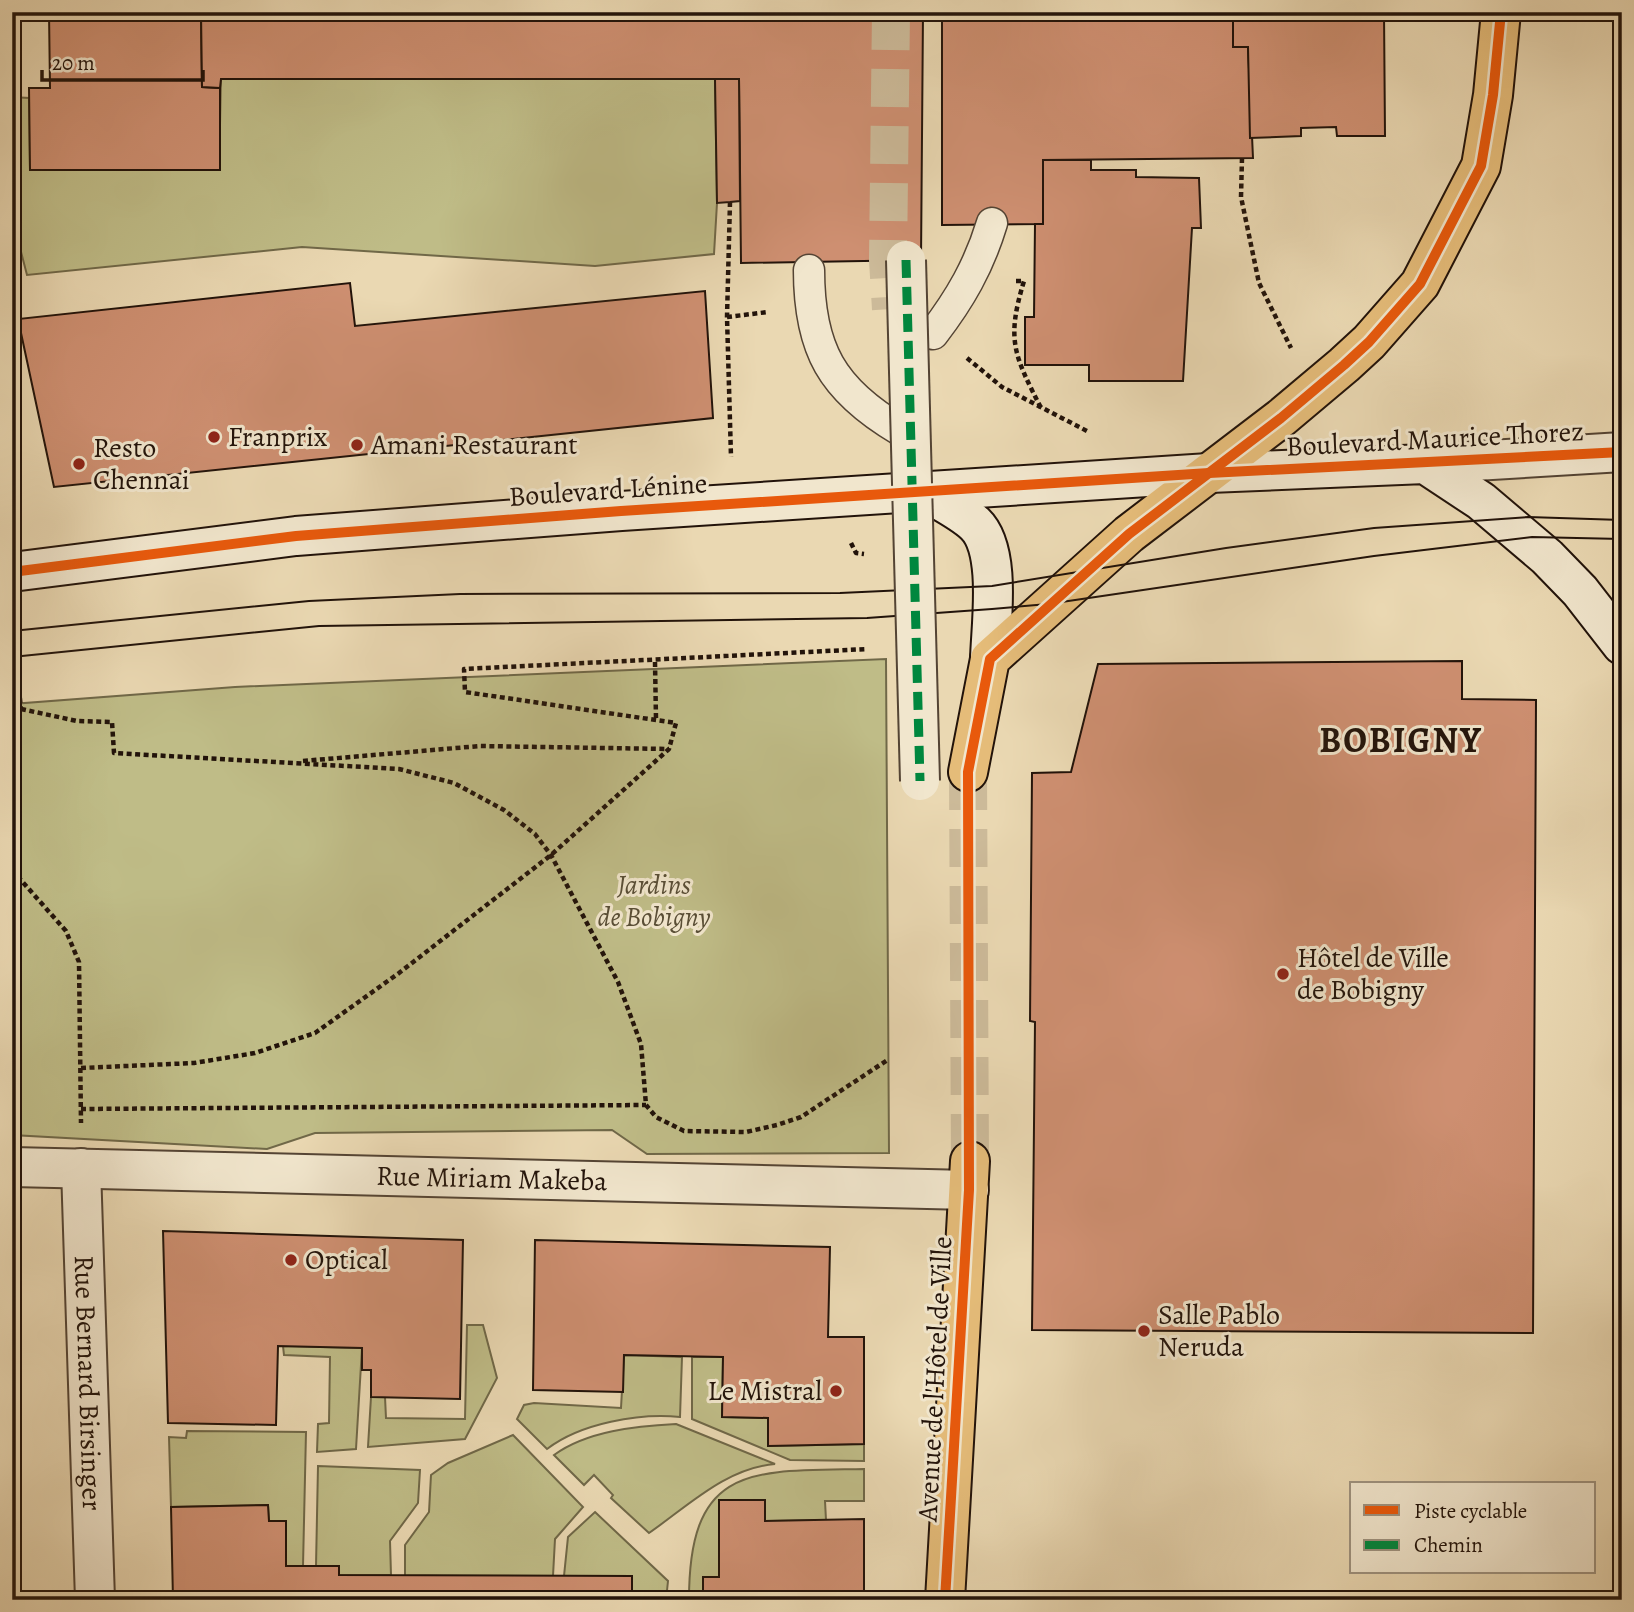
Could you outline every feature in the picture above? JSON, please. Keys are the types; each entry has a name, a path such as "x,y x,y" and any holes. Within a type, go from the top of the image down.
{"main road":[{"path":"968,772 990,659 1129,534 1344,365 1369,342 1420,284 1480,166 1492,106 1501,12"},
{"name":"Avenue de l'Hôtel de Ville","path":"945,1600 969,1175"}],"street":[{"path":"905,260 920,781"},
{"name":"Boulevard Maurice Thorez","path":"1209,473 1622,452"},
{"path":"1425,464 1480,501 1547,557 1580,591 1622,645"},
{"name":"Boulevard Lénine","path":"12,572 296,537 732,504 1209,473"},
{"path":"924,491 976,525 984,540 992,568 990,659"},
{"name":"Rue Miriam Makeba","path":"12,1167 969,1175"},
{"name":"Rue Bernard Birsinger","path":"81,1168 95,1600"}],"lane":[{"path":"936,329 970,282 992,223"},
{"path":"809,270 809,307 819,346 834,377 869,412 900,430"}],"path":[{"path":"1242,158 1244,180"},
{"path":"730,202 727,317 732,504"},
{"path":"970,282 1024,281 1012,324 1016,353 1041,408"},
{"path":"936,329 1002,387 1087,431"},
{"path":"867,551 867,564"},
{"path":"12,622 21,709"},
{"path":"81,1068 194,1063 255,1053 315,1033 399,973 551,855 669,748 676,723 465,692 464,669 867,651 867,640"},
{"path":"655,662 656,719"},
{"path":"12,710 21,709 77,721 112,722 114,753 399,769 454,783 504,810 536,834 551,855 634,1019 645,1068 646,1105 656,1116 684,1131 746,1132 801,1116 889,1059"},
{"path":"285,763 480,746 669,748"},
{"path":"12,870 66,931 79,962 81,1168"},
{"path":"81,1109 646,1105"}],"green space":[{"path":"221,79 715,79 717,203 714,254 595,266 302,247 27,275 12,217 12,97 29,98 30,170 219,170"},
{"name":"Jardins de Bobigny","path":"886,659 889,1153 647,1154 612,1130 315,1133 267,1149 12,1135 12,704 235,687"},
{"path":"467,1325 483,1325 497,1378 465,1439 368,1447 371,1397 385,1397 386,1418 465,1419"},
{"path":"283,1346 362,1348 356,1449 317,1452 318,1424 329,1423 330,1357 284,1355"},
{"path":"624,1355 682,1357 680,1417 647,1417 593,1426 576,1432 547,1449 517,1419 524,1405 534,1403 621,1408"},
{"path":"692,1357 723,1357 722,1417 768,1418 769,1446 864,1444 864,1461 790,1460 692,1419"},
{"path":"676,1424 775,1464 757,1467 724,1480 649,1533 611,1498 613,1495 594,1475 584,1485 554,1455 581,1440 612,1431"},
{"path":"187,1431 306,1432 303,1566 286,1566 286,1521 269,1521 268,1505 171,1507 169,1437 186,1438"},
{"path":"513,1435 583,1507 555,1539 553,1576 405,1576 405,1545 429,1512 431,1475 448,1463"},
{"path":"318,1466 420,1470 418,1503 390,1541 391,1575 339,1575 338,1566 316,1566"},
{"path":"864,1469 864,1501 825,1501 826,1520 765,1521 764,1500 719,1500 719,1577 703,1577 703,1600 689,1600 692,1555 701,1522 715,1499 734,1484 759,1475 789,1471"},
{"path":"595,1512 668,1581 666,1600 632,1600 632,1576 564,1576 568,1537"}],"building":[{"path":"49,12 201,12 202,87 220,88 220,170 30,170 29,88 50,88"},
{"path":"201,12 923,12 921,260 741,263 739,79 221,79 220,88 202,87"},
{"path":"942,12 1233,12 1233,47 1248,47 1253,158 1043,160 1043,224 942,225"},
{"path":"1233,12 1384,12 1385,136 1337,136 1336,127 1301,128 1301,136 1250,138 1248,47 1233,47"},
{"path":"715,79 739,79 740,201 717,203"},
{"path":"1043,160 1091,160 1091,170 1136,170 1136,177 1199,178 1201,228 1192,228 1183,381 1089,381 1089,365 1025,365 1025,317 1034,317 1035,224 1043,224"},
{"path":"350,283 355,326 705,291 713,418 54,487 18,319"},
{"name":"Hôtel de Ville de Bobigny","path":"1462,661 1462,699 1536,700 1533,1333 1032,1330 1035,1022 1030,1021 1032,773 1071,772 1098,664"},
{"path":"163,1231 463,1240 460,1399 371,1397 371,1370 362,1370 362,1348 278,1346 276,1425 168,1423"},
{"path":"535,1240 830,1247 828,1337 864,1337 864,1444 768,1446 768,1418 722,1417 723,1357 624,1355 623,1392 533,1390"},
{"path":"719,1500 765,1500 765,1521 864,1519 864,1600 703,1600 703,1577 719,1577"},
{"path":"268,1505 269,1521 286,1521 286,1566 339,1566 339,1575 632,1576 632,1600 173,1600 171,1507"}],"tunnel":[{"path":"891,12 888,260 891,309"},
{"path":"968,772 970,1161"}],"tram line":[{"path":"12,631 309,601 460,594 840,593 992,586 1226,548 1374,528 1528,517 1622,520"},
{"path":"12,657 319,626 867,618 992,609 1048,604 1374,556 1532,537 1622,539"}],"marked path":[{"path":"906,260 920,781"}],"cycle path":[{"path":"945,1600 969,1190 968,772 990,659 1129,534 1281,418 1344,365 1369,342 1420,284 1481,166 1493,95 1501,12"},
{"path":"12,572 296,536 621,511 1209,473 1622,452"}],"place":[{"name":"Franprix","path":"214,437"},
{"name":"Amani Restaurant","path":"357,445"},
{"name":"Resto Chennai","path":"79,464"},
{"name":"Hôtel de Ville de Bobigny","path":"1283,974"},
{"name":"Optical","path":"291,1260"},
{"name":"Salle Pablo Neruda","path":"1144,1331"},
{"name":"Le Mistral","path":"836,1391"}],"district":[{"name":"BOBIGNY","path":"1401,740"}]}
